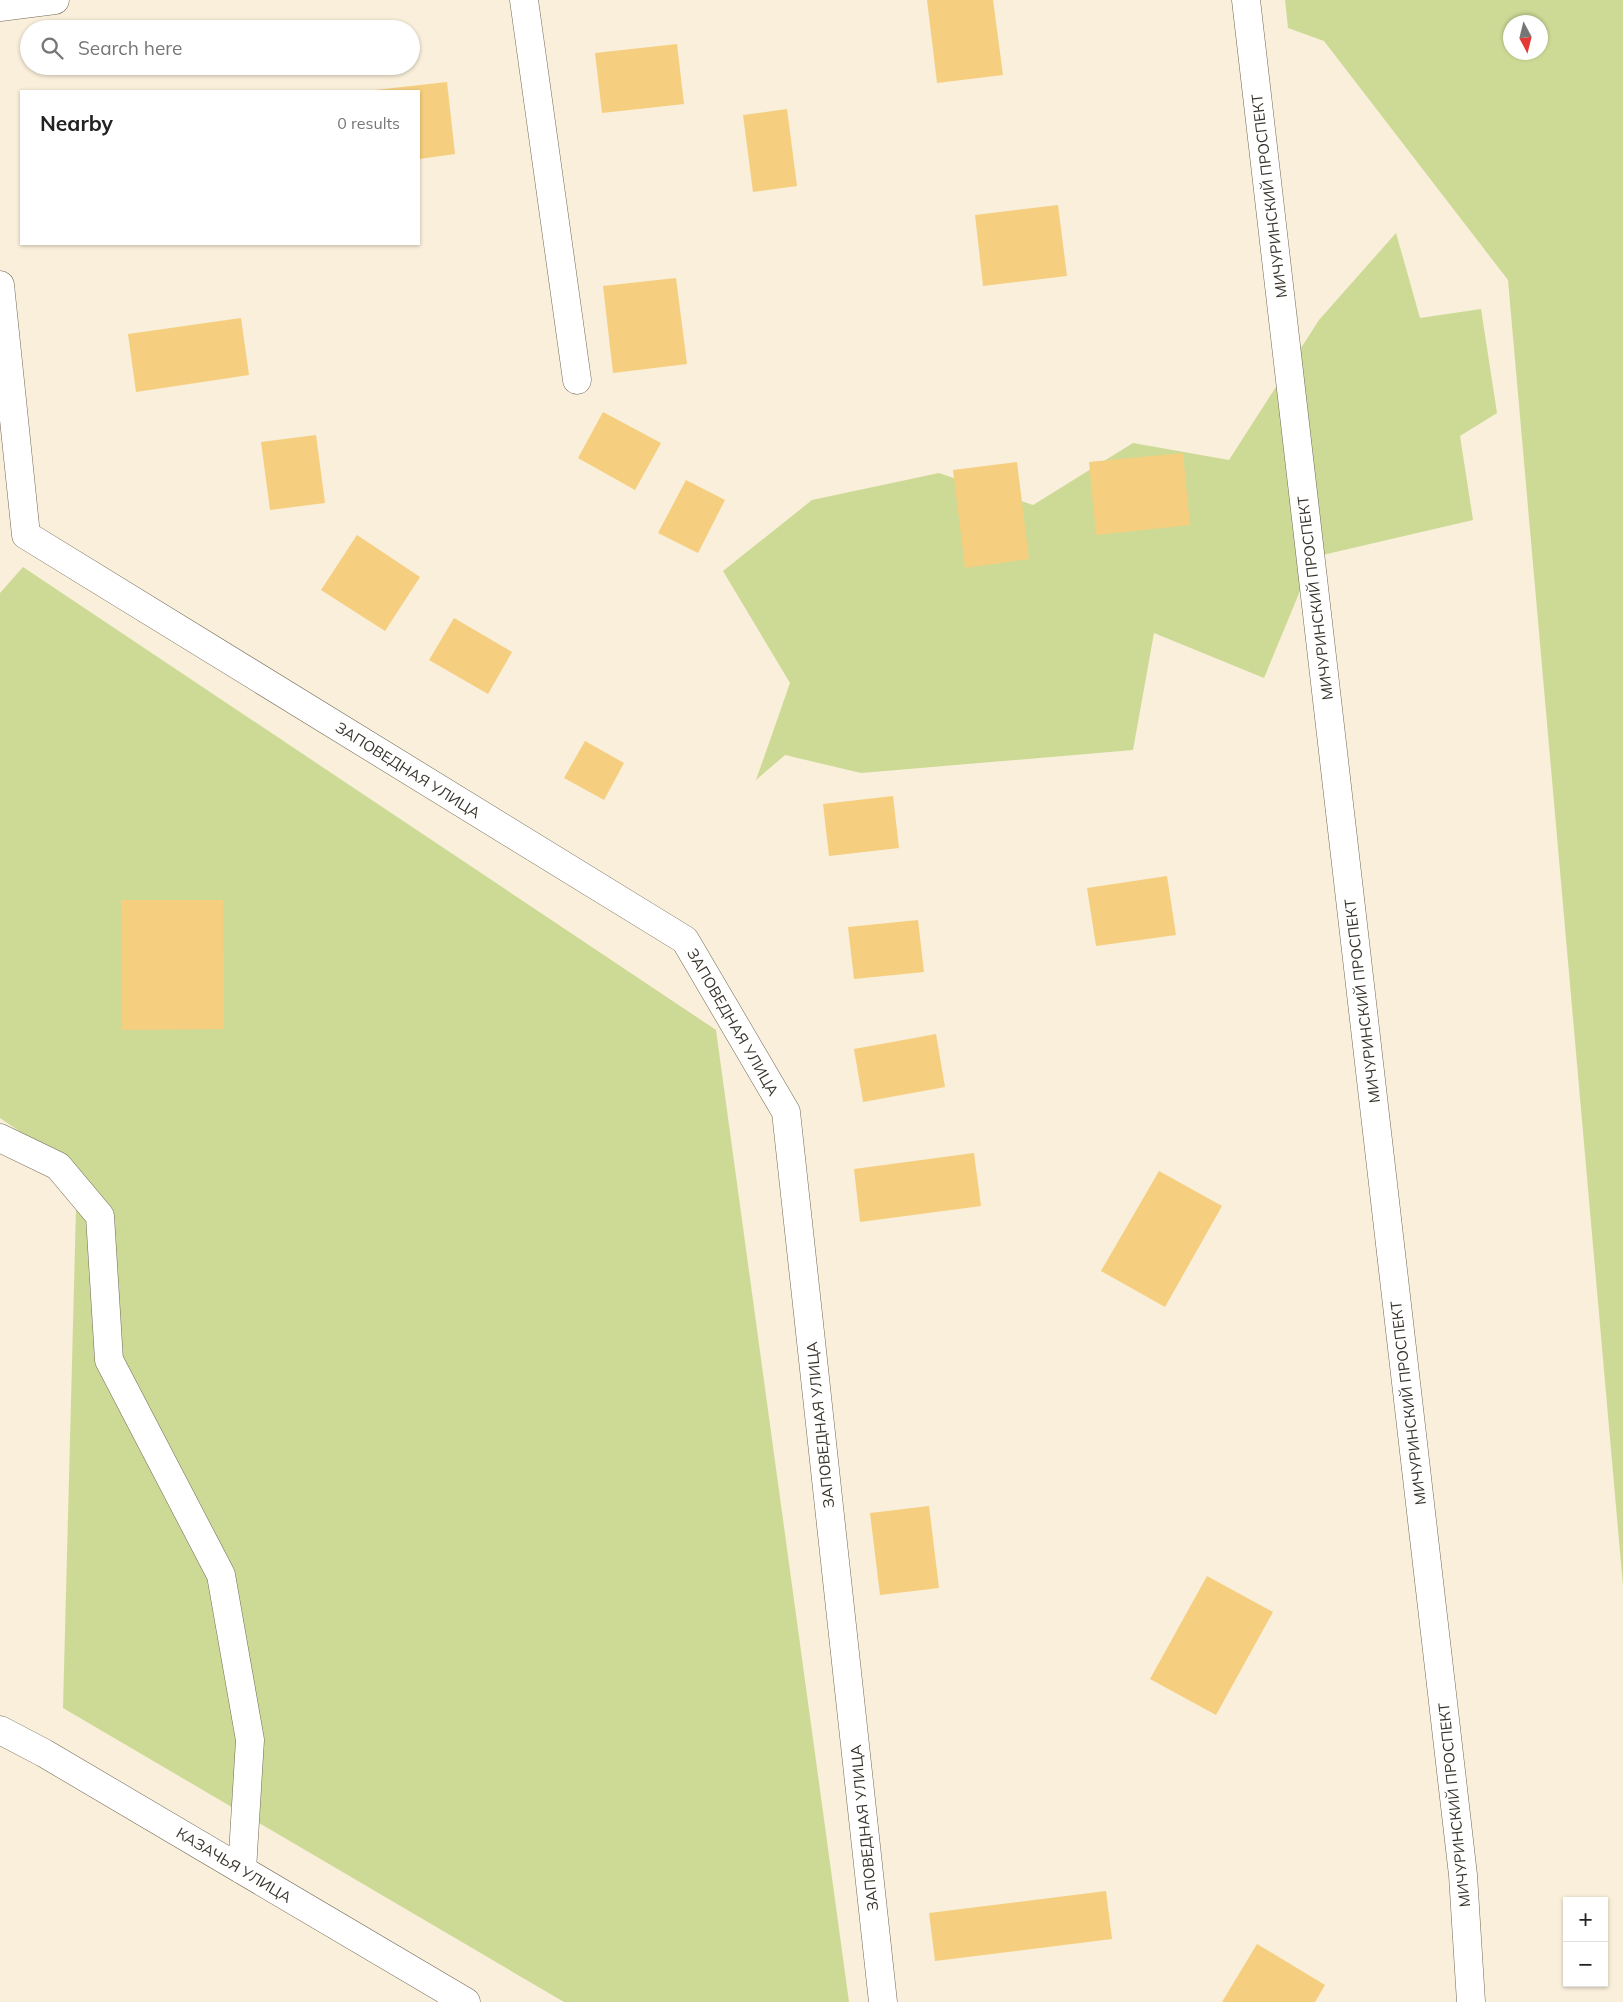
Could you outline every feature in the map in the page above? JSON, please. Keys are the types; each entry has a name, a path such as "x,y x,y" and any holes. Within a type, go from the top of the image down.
{"street":[{"path":"0,8 55,0"},
{"path":"524,0 577,380"},
{"name":"МИЧУРИНСКИЙ ПРОСПЕКТ","path":"1246,0 1463,1875 1471,2002"},
{"name":"ЗАПОВЕДНАЯ УЛИЦА","path":"0,285 26,535 685,940 786,1112 882,2002"},
{"path":"0,1138 58,1166 100,1216 109,1360 221,1575 250,1740 242,1870"},
{"name":"КАЗАЧЬЯ УЛИЦА","path":"0,1730 44,1753 466,2002"}],"green space":[{"path":"1285,0 1623,0 1623,1586 1508,280 1324,41 1288,28"},
{"path":"1396,233 1420,318 1481,309 1497,413 1460,436 1473,520 1314,557 1264,678 1154,633 1133,750 861,773 785,755 756,780 790,683 723,571 812,500 939,473 1033,505 1133,443 1229,460 1319,320"},
{"path":"23,567 716,1030 849,2002 564,2002 63,1708 77,1171 0,1118 0,593"}],"building":[{"path":"927,0 993,0 1003,75 937,83"},
{"path":"677,44 684,104 602,113 595,53"},
{"path":"447,82 455,154 420,159 420,90 375,90"},
{"path":"787,109 797,186 753,192 743,115"},
{"path":"1058,205 1067,276 983,286 975,215"},
{"path":"676,278 687,364 613,373 603,286"},
{"path":"241,318 249,375 136,392 128,334"},
{"path":"603,412 661,443 635,490 578,458"},
{"path":"316,435 325,503 270,510 261,442"},
{"path":"1183,453 1190,525 1096,535 1089,462"},
{"path":"1017,462 1029,559 965,568 953,470"},
{"path":"686,480 725,500 698,553 658,533"},
{"path":"357,535 420,577 385,631 321,590"},
{"path":"454,618 512,652 488,694 429,660"},
{"path":"585,741 624,763 604,800 564,778"},
{"path":"893,796 899,848 829,856 823,804"},
{"path":"1167,876 1176,935 1096,946 1087,888"},
{"path":"121,900 223,900 224,1029 122,1030"},
{"path":"918,920 924,972 854,979 848,927"},
{"path":"936,1034 945,1087 863,1102 854,1049"},
{"path":"974,1153 981,1206 860,1222 854,1169"},
{"path":"1159,1171 1222,1206 1165,1307 1101,1271"},
{"path":"929,1506 939,1588 880,1595 870,1513"},
{"path":"1207,1576 1273,1612 1216,1715 1150,1679"},
{"path":"1106,1891 1112,1939 935,1961 929,1913"},
{"path":"1257,1944 1325,1985 1315,2002 1222,2002"}]}
